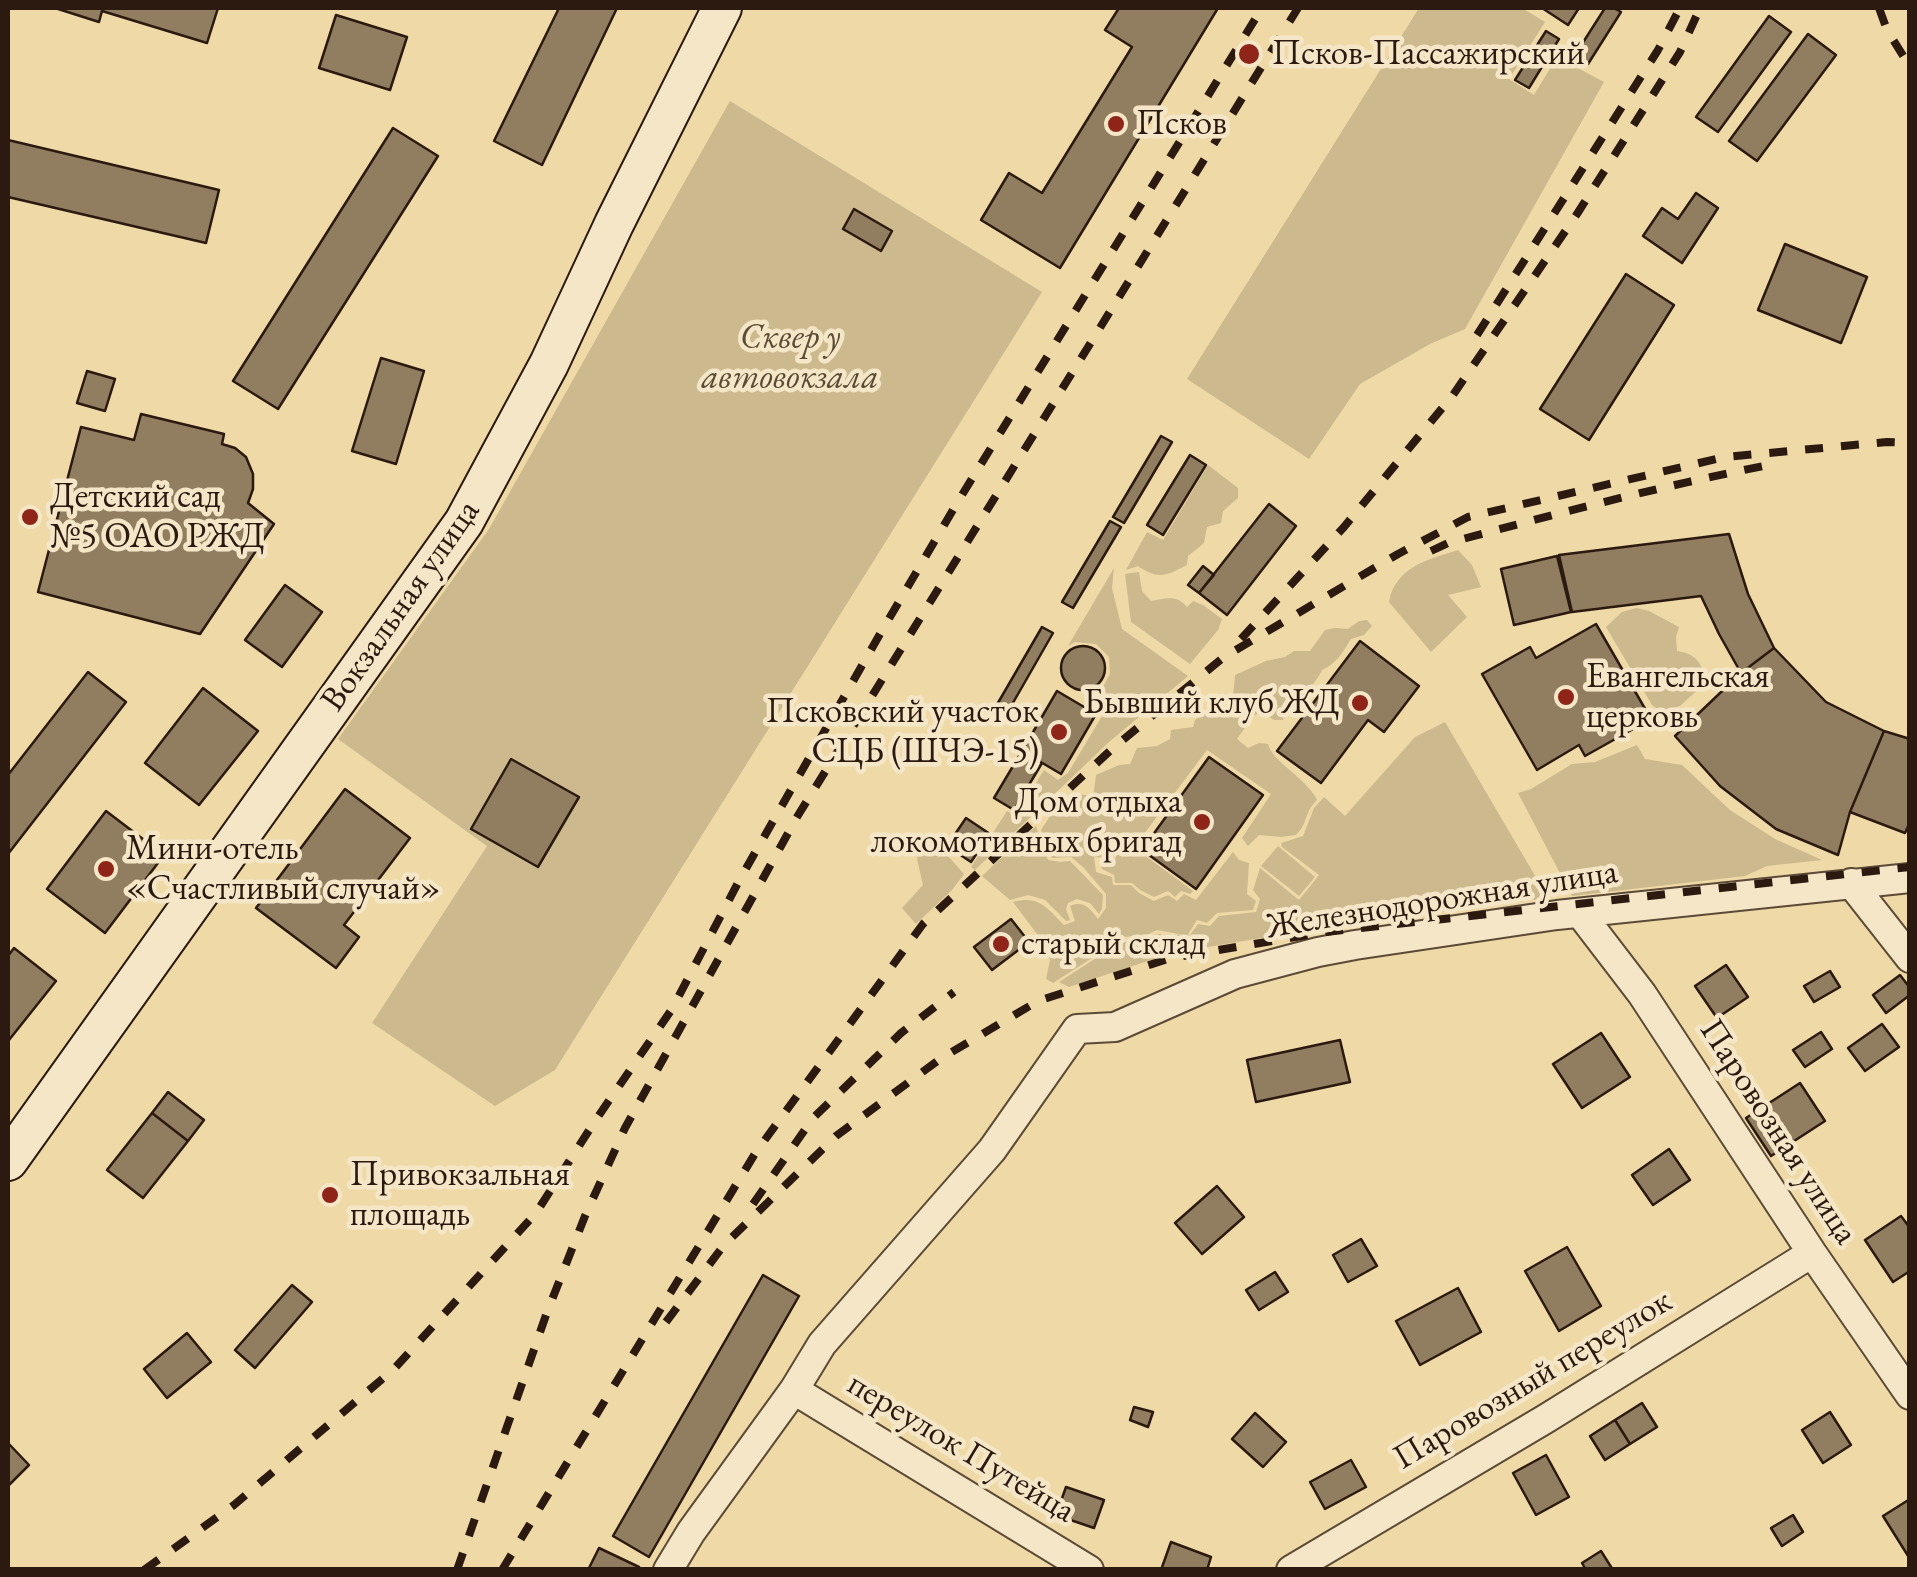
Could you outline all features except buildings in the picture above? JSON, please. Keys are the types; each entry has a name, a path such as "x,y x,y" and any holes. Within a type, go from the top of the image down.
{"main road":[{"name":"Вокзальная улица","path":"8,1161 464,522 550,364 614,224 722,8"}],"street":[{"name":"Железнодорожная улица","path":"668,1570 822,1344 992,1150 1077,1029 1116,1027 1236,974 1318,952 1475,926 1910,878"},
{"path":"1851,883 1910,958"},
{"name":"Паровозная улица","path":"1580,913 1642,994 1910,1395"},
{"name":"Паровозный переулок","path":"1291,1570 1547,1418 1812,1253"},
{"name":"переулок Путейца","path":"794,1390 1090,1570"}],"green space":[{"path":"1419,8 1522,8 1545,22 1509,79 1534,95 1557,57 1604,82 1465,329 1360,384 1309,459 1187,379"},
{"name":"Сквер у автовокзала","path":"730,101 1042,292 555,1070 495,1106 372,1023 487,846 338,739 489,529"},
{"path":"1208,465 1238,488 1238,498 1223,511 1221,523 1207,527 1204,543 1180,569 1162,575 1138,566 1126,570 1147,532 1163,540"},
{"path":"1458,550 1472,565 1481,587 1448,595 1467,617 1431,652 1389,602 1392,590 1415,566"},
{"path":"1114,568 1112,588 1122,629 1188,676 1109,742 975,870 971,867 1007,811 1016,816 1044,770 1058,780 1068,773 1102,716 1092,706 1110,674 1109,657 1096,644 1075,642 1068,646"},
{"path":"1139,572 1142,591 1151,601 1175,599 1187,607 1193,601 1222,619 1218,630 1190,664 1131,622 1125,574"},
{"path":"1636,608 1679,627 1677,651 1694,657 1701,666 1704,684 1680,706 1662,712 1652,705 1606,627 1622,612"},
{"path":"1367,620 1372,626 1364,635 1351,639 1283,720 1263,713 1254,715 1237,739 1248,748 1268,744 1276,758 1317,800 1296,835 1259,835 1248,846 1242,838 1271,794 1207,750 1138,842 1123,848 1116,841 1110,858 1094,857 1096,872 1112,877 1113,885 1131,885 1154,901 1168,895 1177,901 1184,894 1196,900 1233,852 1239,860 1249,863 1247,894 1256,901 1253,910 1217,913 1207,923 1197,920 1187,936 1198,924 1210,926 1219,916 1256,912 1260,899 1253,890 1260,868 1299,900 1319,875 1281,843 1303,836 1314,808 1324,797 1345,816 1415,737 1445,722 1548,898 1327,927 1172,953 1069,987 1059,982 1114,943 1148,940 1155,934 1184,935 1157,930 1145,936 1106,942 1092,958 1053,983 1046,979 1050,960 1040,938 1013,902 1036,902 1064,925 1075,921 1070,906 1083,905 1098,919 1106,908 1106,894 1084,868 1071,857 1052,858 1041,830 1050,816 1067,817 1071,798 1080,794 1093,797 1096,775 1130,764 1137,748 1157,746 1170,739 1171,730 1193,727 1195,720 1215,705 1225,706 1233,696 1235,675 1294,651 1310,651 1325,630 1348,629"},
{"path":"1637,745 1645,759 1682,765 1730,810 1775,839 1822,860 1767,866 1745,876 1572,896 1518,793 1572,764 1595,762"},
{"path":"1036,826 1048,860 1070,861 1103,895 1099,914 1090,903 1077,899 1068,903 1070,920 1066,921 1045,900 1028,895 1010,900 982,876"},
{"path":"933,839 964,874 916,924 902,908 923,885 917,859 920,845"},
{"path":"1278,846 1315,877 1299,896 1261,866"},
{"path":"1135,848 1193,891 1181,891 1175,897 1168,891 1154,897 1132,883 1115,883 1114,875 1102,869 1100,861 1115,860 1118,849"}],"railway":[{"path":"144,1570 234,1505 394,1369 536,1213 672,1009 740,879 957,503 1262,8"},
{"path":"457,1570 546,1315 625,1128 797,817 1298,8"},
{"path":"1477,335 1658,50 1680,8"},
{"path":"1241,639 1344,527 1453,395 1577,214 1680,52 1700,8"},
{"path":"1879,8 1887,30 1910,67"},
{"path":"502,1570 756,1152 923,924 1113,748 1224,657 1468,517 1725,457 1910,443"},
{"path":"1431,551 1568,511 1769,465"},
{"path":"666,1322 724,1245 836,1136 940,1059 1038,1001 1171,958 1326,932 1910,867"},
{"path":"753,1204 813,1118 901,1033 954,992"}],"place":[{"name":"Псков-Пассажирский","path":"1249,54"},
{"name":"Псков","path":"1116,124"},
{"name":"Детский сад №5 ОАО РЖД","path":"30,517"},
{"name":"Евангельская церковь","path":"1566,697"},
{"name":"Бывший клуб ЖД","path":"1360,703"},
{"name":"Псковский участок СЦБ (ШЧЭ-15)","path":"1059,732"},
{"name":"Дом отдыха локомотивных бригад","path":"1202,822"},
{"name":"Мини-отель «Счастливый случай»","path":"106,869"},
{"name":"старый склад","path":"1001,944"},
{"name":"Привокзальная площадь","path":"330,1195"}]}
